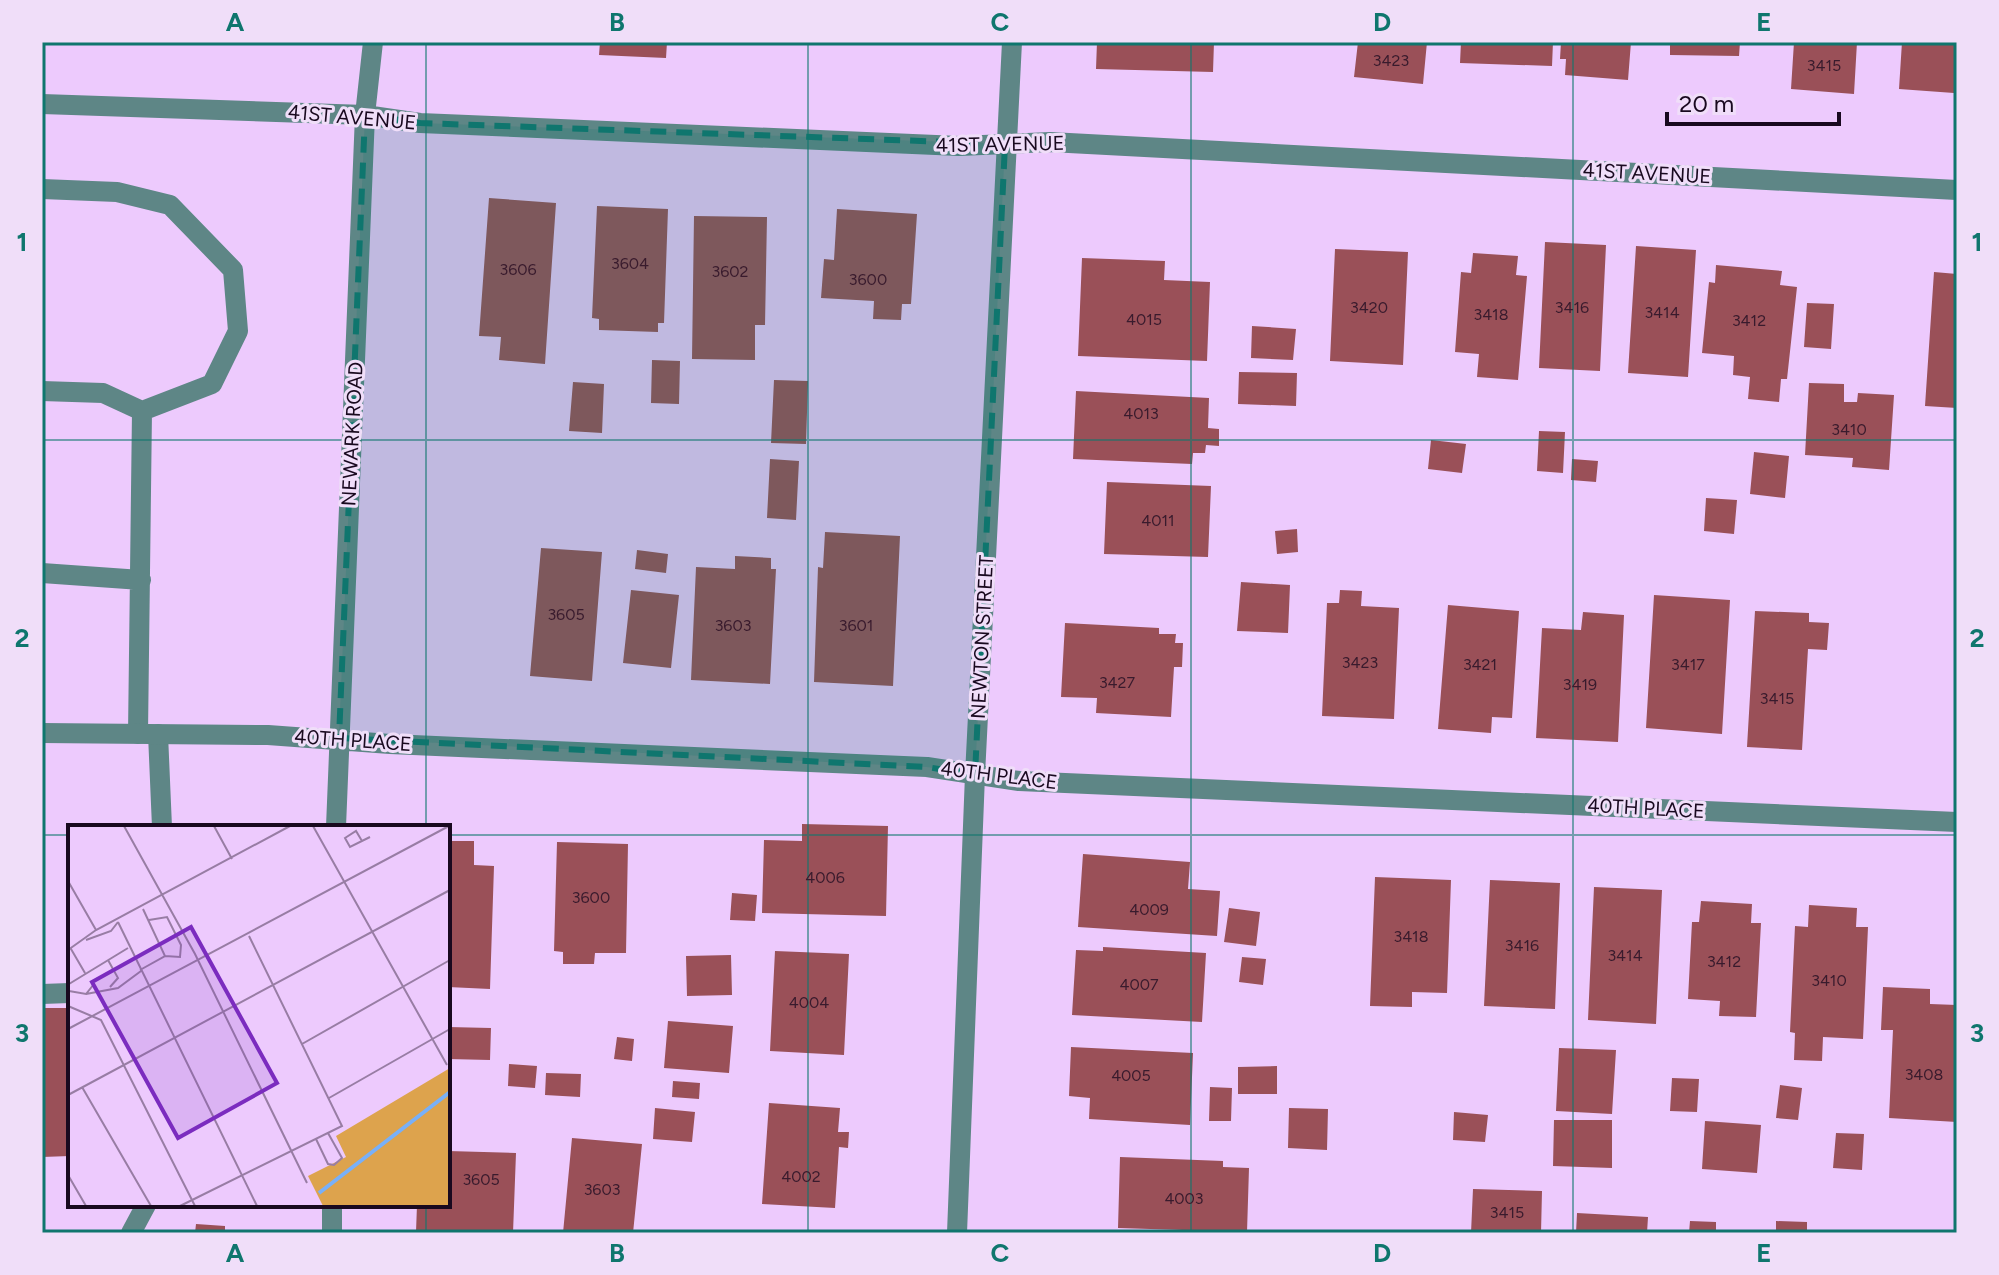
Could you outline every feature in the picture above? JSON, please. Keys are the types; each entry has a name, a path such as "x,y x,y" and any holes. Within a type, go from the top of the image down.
{"street":[{"name":"NEWARK ROAD","path":"336,825 365,115 373,42"},
{"name":"NEWTON STREET","path":"957,1233 975,775 1012,42"},
{"name":"41ST AVENUE","path":"42,104 365,115 420,123 959,146 1050,142 1957,190"},
{"path":"42,189 117,192 170,205 233,270 238,331 212,384 142,411 103,393 42,391"},
{"path":"142,411 141,580 148,734 162,825"},
{"path":"42,573 141,580"},
{"name":"40TH PLACE","path":"42,733 339,738 390,744 927,767 1019,781 1957,822"},
{"path":"42,994 68,993"},
{"path":"131,1233 144,1207"},
{"path":"332,1207 332,1233"}],"highlighted area":[{"path":"365,115 420,123 1005,144 975,775 927,767 339,738"}],"building":[{"path":"600,42 667,42 666,58 599,55"},
{"path":"1097,42 1214,42 1213,72 1096,69"},
{"path":"1358,42 1427,42 1423,84 1354,77"},
{"path":"1461,42 1553,42 1552,66 1460,63"},
{"path":"1561,42 1631,42 1628,80 1565,75 1566,59 1560,59"},
{"path":"1670,42 1740,42 1739,56 1670,55"},
{"path":"1794,42 1857,42 1854,94 1791,89"},
{"path":"1902,42 1957,42 1954,93 1899,89"},
{"path":"489,198 556,203 545,364 499,360 501,337 479,336"},
{"path":"597,206 668,209 664,323 658,323 658,332 599,330 599,319 592,318"},
{"path":"837,209 917,214 911,304 902,304 901,320 873,319 874,301 821,298 824,259 834,260"},
{"path":"694,216 767,217 765,325 755,325 755,360 692,359"},
{"path":"1545,242 1606,245 1600,371 1539,368"},
{"path":"1636,246 1696,250 1688,377 1628,373"},
{"path":"1335,249 1408,252 1403,365 1330,361"},
{"path":"1473,253 1518,256 1516,275 1527,276 1518,380 1477,377 1479,354 1455,352 1461,272 1471,273"},
{"path":"1082,258 1165,261 1164,280 1210,282 1207,361 1078,356"},
{"path":"1716,265 1782,271 1780,285 1797,287 1787,379 1781,379 1779,402 1748,399 1750,377 1733,375 1734,356 1702,353 1709,282 1715,283"},
{"path":"1934,272 1957,274 1957,408 1925,406"},
{"path":"1807,303 1834,304 1831,349 1804,347"},
{"path":"1252,326 1296,329 1293,360 1251,358"},
{"path":"652,360 680,361 679,404 651,403"},
{"path":"1239,372 1297,373 1296,406 1238,404"},
{"path":"774,380 808,381 806,444 771,443"},
{"path":"573,382 604,384 602,433 569,431"},
{"path":"1809,383 1844,384 1844,402 1857,402 1858,393 1894,395 1889,470 1852,467 1853,458 1805,455"},
{"path":"1076,391 1209,398 1208,428 1219,429 1219,446 1206,445 1205,453 1193,453 1192,464 1073,459"},
{"path":"1539,431 1565,432 1563,473 1537,471"},
{"path":"1431,440 1466,444 1462,473 1428,469"},
{"path":"1754,452 1789,456 1785,498 1750,494"},
{"path":"770,459 799,461 796,520 767,518"},
{"path":"1572,459 1598,461 1596,482 1571,480"},
{"path":"1107,482 1211,486 1208,557 1104,554"},
{"path":"1706,498 1737,500 1734,534 1704,531"},
{"path":"1297,529 1298,552 1277,554 1275,531"},
{"path":"825,532 900,536 893,686 814,682 818,567 823,568"},
{"path":"541,548 602,552 592,681 530,676"},
{"path":"637,550 668,554 666,573 635,569"},
{"path":"735,556 771,558 771,569 776,569 770,684 691,680 696,567 735,569"},
{"path":"1241,582 1290,585 1288,633 1237,631"},
{"path":"631,590 679,595 671,668 623,663"},
{"path":"1340,590 1362,591 1361,606 1399,608 1394,719 1322,716 1327,603 1339,603"},
{"path":"1654,595 1730,600 1722,734 1646,728"},
{"path":"1448,605 1519,611 1512,718 1492,717 1491,733 1438,729"},
{"path":"1755,611 1809,613 1809,622 1829,623 1827,650 1808,649 1802,750 1747,747"},
{"path":"1583,612 1624,615 1618,742 1536,738 1542,628 1581,630"},
{"path":"1065,623 1159,628 1159,634 1176,634 1175,643 1183,643 1182,667 1174,667 1171,717 1096,713 1097,698 1061,697"},
{"path":"802,824 888,826 886,916 762,913 764,840 802,841"},
{"path":"450,841 474,841 474,865 494,866 490,989 450,987"},
{"path":"557,842 628,844 626,953 595,953 594,964 563,964 563,952 554,951"},
{"path":"1083,854 1190,862 1188,889 1220,891 1217,936 1078,927"},
{"path":"1375,877 1451,880 1447,993 1412,992 1412,1007 1370,1006"},
{"path":"1490,880 1560,883 1555,1009 1484,1006"},
{"path":"1594,887 1662,890 1656,1024 1588,1020"},
{"path":"732,893 757,895 755,921 730,920"},
{"path":"1701,901 1752,904 1751,923 1761,923 1756,1017 1719,1016 1720,1001 1688,999 1692,922 1699,922"},
{"path":"1809,905 1857,908 1856,927 1868,927 1863,1039 1823,1037 1822,1061 1794,1060 1795,1033 1790,1032 1795,926 1808,927"},
{"path":"1229,908 1260,912 1256,946 1224,942"},
{"path":"1103,947 1206,953 1202,1022 1072,1015 1076,950 1103,951"},
{"path":"775,951 849,954 844,1055 770,1051"},
{"path":"731,955 732,995 687,996 686,956"},
{"path":"1242,957 1266,959 1263,985 1239,982"},
{"path":"1883,987 1930,989 1930,1004 1957,1005 1957,1122 1889,1118 1893,1030 1881,1030"},
{"path":"42,1008 68,1008 68,1156 42,1157"},
{"path":"668,1021 733,1026 729,1073 664,1068"},
{"path":"450,1027 491,1028 490,1060 450,1059"},
{"path":"617,1037 634,1039 632,1061 614,1059"},
{"path":"1071,1047 1193,1053 1190,1125 1089,1119 1090,1098 1069,1096"},
{"path":"1559,1048 1616,1050 1612,1114 1556,1111"},
{"path":"509,1064 537,1066 535,1088 508,1086"},
{"path":"1277,1066 1277,1094 1238,1094 1238,1067"},
{"path":"546,1073 581,1074 580,1097 545,1095"},
{"path":"1672,1078 1699,1079 1697,1112 1670,1111"},
{"path":"673,1081 700,1083 699,1099 672,1097"},
{"path":"1780,1085 1802,1088 1798,1120 1776,1118"},
{"path":"1210,1087 1232,1088 1231,1121 1209,1121"},
{"path":"769,1103 840,1108 838,1132 849,1132 848,1148 839,1147 835,1208 762,1204"},
{"path":"655,1108 695,1112 692,1142 653,1139"},
{"path":"1289,1108 1328,1109 1327,1150 1288,1148"},
{"path":"1454,1112 1488,1115 1485,1142 1453,1140"},
{"path":"1554,1120 1612,1120 1612,1168 1553,1166"},
{"path":"1705,1121 1761,1125 1757,1173 1702,1169"},
{"path":"1836,1133 1864,1134 1862,1170 1833,1168"},
{"path":"572,1138 642,1144 633,1233 563,1233"},
{"path":"450,1151 516,1153 513,1233 416,1232 417,1207 450,1207"},
{"path":"1120,1157 1223,1161 1223,1167 1249,1168 1247,1232 1118,1228"},
{"path":"1473,1189 1542,1191 1541,1233 1471,1233"},
{"path":"1577,1213 1648,1217 1647,1233 1576,1233"},
{"path":"1690,1221 1716,1222 1716,1233 1689,1233"},
{"path":"1776,1221 1807,1222 1807,1233 1776,1233"},
{"path":"196,1224 225,1226 225,1233 195,1233"}]}
